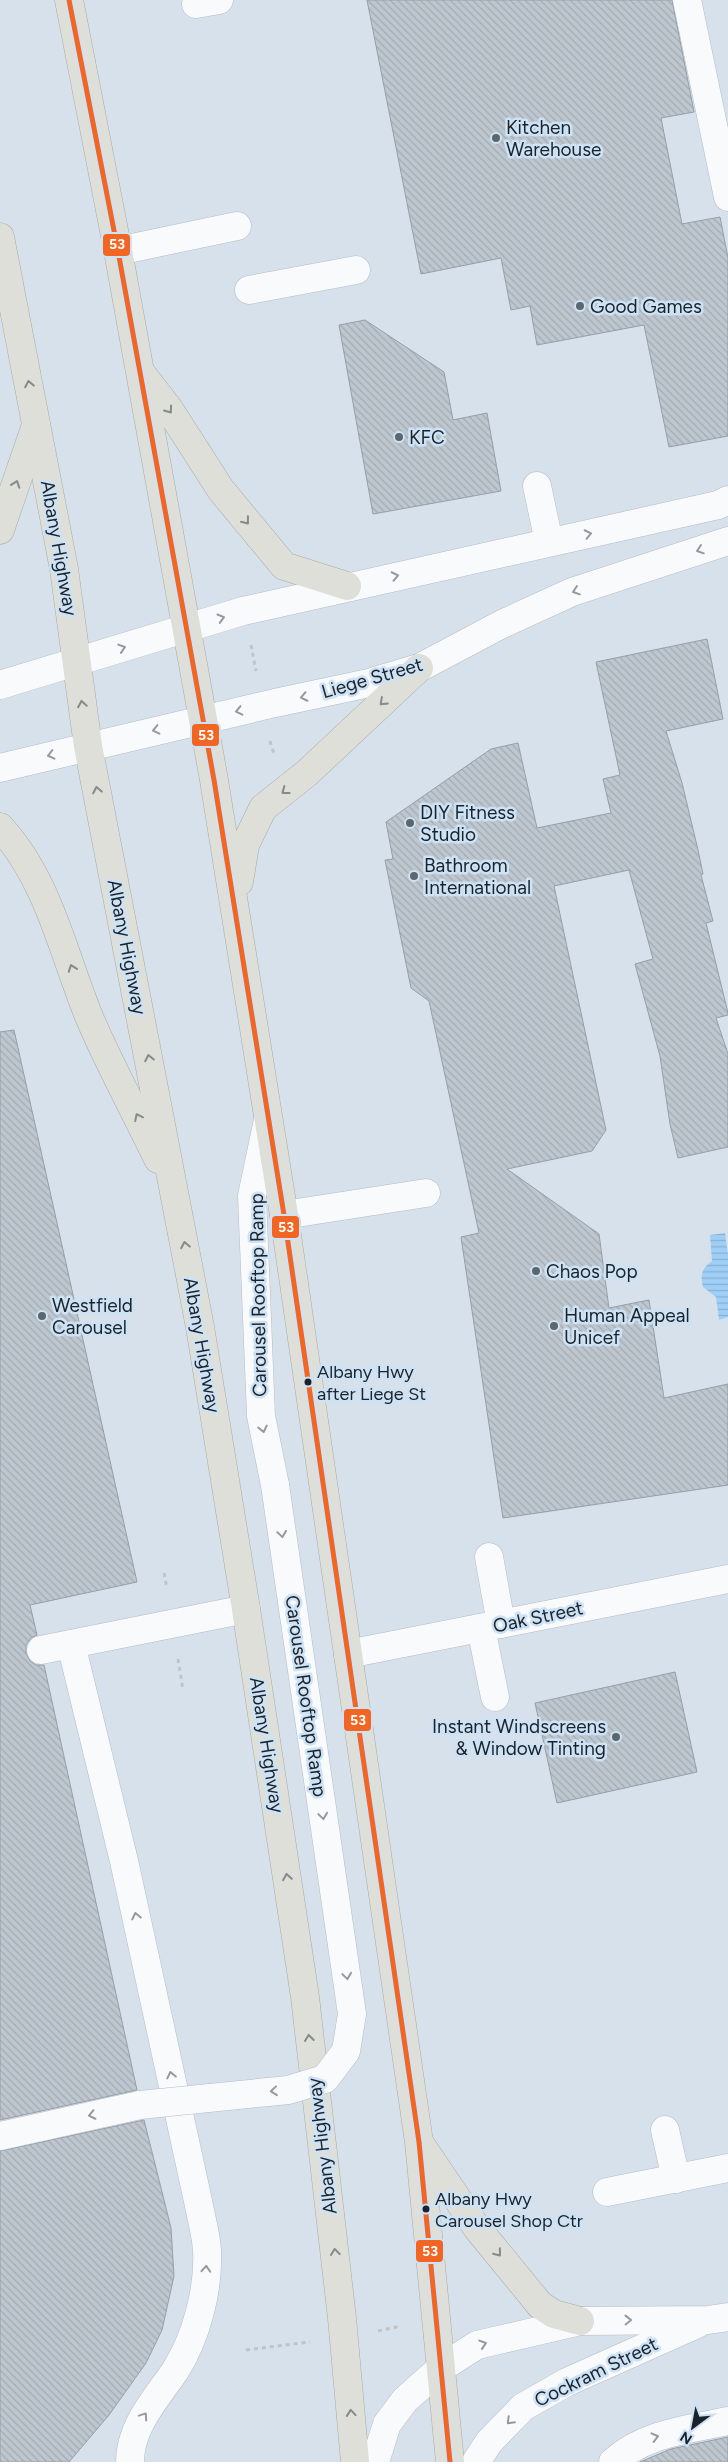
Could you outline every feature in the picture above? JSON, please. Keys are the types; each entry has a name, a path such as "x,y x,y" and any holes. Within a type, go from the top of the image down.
{"highway":[{"path":"69,0 118,251 203,720 235,906 284,1215 419,2142 450,2462"},
{"name":"Albany Highway","path":"0,237 71,607 76,663 88,746 200,1327 246,1609 306,2007 342,2318 355,2462"},
{"path":"139,371 169,409 221,490 284,566 347,586"},
{"path":"0,530 36,422"},
{"path":"235,906 245,845 263,808 307,773 419,668"},
{"path":"0,826 10,838 50,907 90,1018 174,1192"},
{"path":"419,2142 477,2228 540,2305 554,2314 580,2321"}],"street":[{"path":"687,0 728,197"},
{"path":"118,251 237,226"},
{"path":"249,290 356,270"},
{"path":"537,486 549,542"},
{"path":"0,685 244,611 347,586 718,504 728,500"},
{"name":"Liege Street","path":"0,768 88,746 369,683 419,668 502,624 572,592 728,541"},
{"name":"Carousel Rooftop Ramp","path":"0,2136 140,2105 288,2090 325,2079 346,2051 352,2014 275,1486 261,1416 252,1196 268,1120"},
{"path":"284,1215 426,1192"},
{"path":"489,1557 495,1697"},
{"name":"Oak Street","path":"348,1654 728,1579"},
{"path":"41,1650 246,1609"},
{"path":"71,1644 124,1861 207,2250 204,2291 194,2331 176,2369 139,2423 130,2462"},
{"path":"665,2130 676,2179"},
{"path":"607,2192 728,2168"},
{"name":"Cockram Street","path":"375,2462 387,2424 405,2400 441,2368 477,2345 580,2321 718,2318"},
{"name":"Cockram Street","path":"476,2462 489,2442 523,2407 567,2382 718,2318"},
{"path":"613,2462 626,2450 648,2439 728,2421"}],"water":[{"path":"725,1233 728,1255 728,1317 719,1320 716,1297 703,1287 702,1275 706,1266 712,1261 710,1235"}],"building":[{"path":"367,0 672,0 694,112 661,118 682,224 720,217 728,258 728,436 669,447 644,325 537,345 530,306 511,310 501,258 421,274"},
{"path":"365,320 444,372 453,420 487,413 501,491 373,514 339,325"},
{"path":"707,639 723,719 666,731 682,783 698,850 703,874 701,875 713,921 706,923 728,1013 728,1015 716,1018 728,1054 728,1147 678,1158 670,1124 660,1056 635,964 653,959 629,870 554,886 606,1130 592,1151 507,1169 599,1234 609,1308 649,1300 664,1398 728,1384 728,1485 503,1518 461,1237 479,1233 429,1001 411,988 385,860 393,859 386,822 491,749 518,743 537,828 611,813 603,779 620,775 596,662"},
{"path":"14,1030 137,1582 30,1605 37,1635 31,1638 26,1645 26,1653 30,1661 36,1665 44,1665 137,2090 0,2120 0,1032"},
{"name":"Instant Windscreens & Window Tinting","path":"675,1672 697,1772 557,1803 535,1703"},
{"path":"144,2120 171,2228 174,2276 162,2330 146,2363 109,2415 69,2462 0,2462 0,2151"},
{"path":"728,2437 728,2462 640,2462 671,2449"}],"transit line":[{"name":"53","path":"69,0 118,251 214,780 284,1215 419,2142 450,2462"}],"place":[{"name":"Kitchen Warehouse","path":"496,138"},
{"name":"Good Games","path":"580,306"},
{"name":"KFC","path":"399,437"},
{"name":"DIY Fitness Studio","path":"410,823"},
{"name":"Bathroom International","path":"414,876"},
{"name":"Chaos Pop","path":"536,1271"},
{"name":"Westfield Carousel","path":"42,1316"},
{"name":"Human Appeal Unicef","path":"554,1326"},
{"name":"Albany Hwy after Liege St","path":"308,1382"},
{"name":"Instant Windscreens & Window Tinting","path":"616,1737"},
{"name":"Albany Hwy Carousel Shop Ctr","path":"426,2209"}]}
